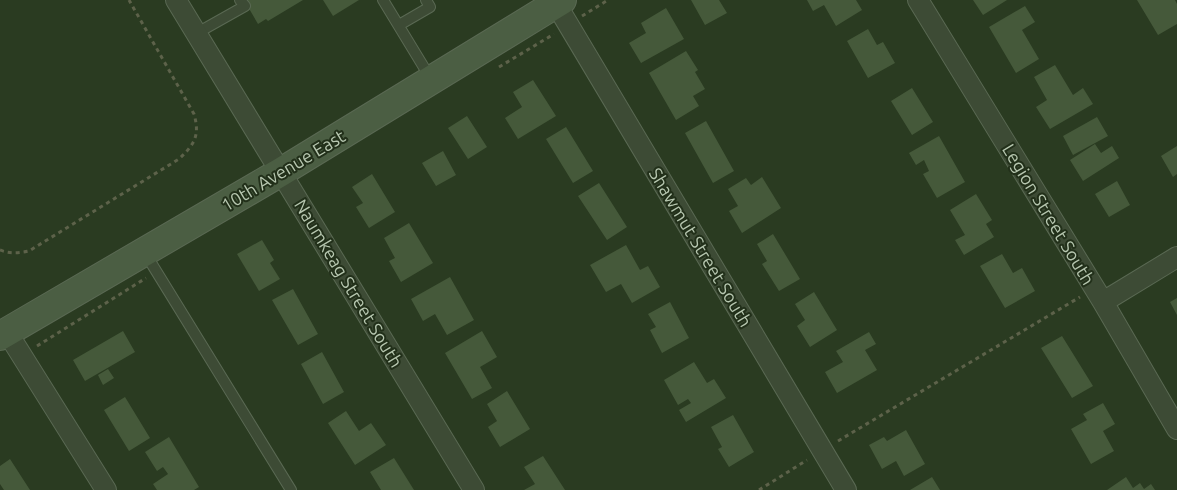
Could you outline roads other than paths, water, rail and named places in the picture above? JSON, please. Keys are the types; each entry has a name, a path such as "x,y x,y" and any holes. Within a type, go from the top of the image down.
{"main road":[{"name":"10th Avenue East","path":"4,334 281,172 557,1"}],"street":[{"name":"Naumkeag Street South","path":"176,0 474,490"},
{"name":"Legion Street South","path":"918,0 1098,295 1177,429"},
{"name":"Shawmut Street South","path":"557,1 846,490"},
{"path":"1098,295 1177,257"},
{"path":"4,334 106,490"}],"lane":[{"path":"197,33 245,6 240,0"},
{"path":"383,0 432,80"},
{"path":"399,25 430,7 426,0"},
{"path":"144,252 291,490"}]}
